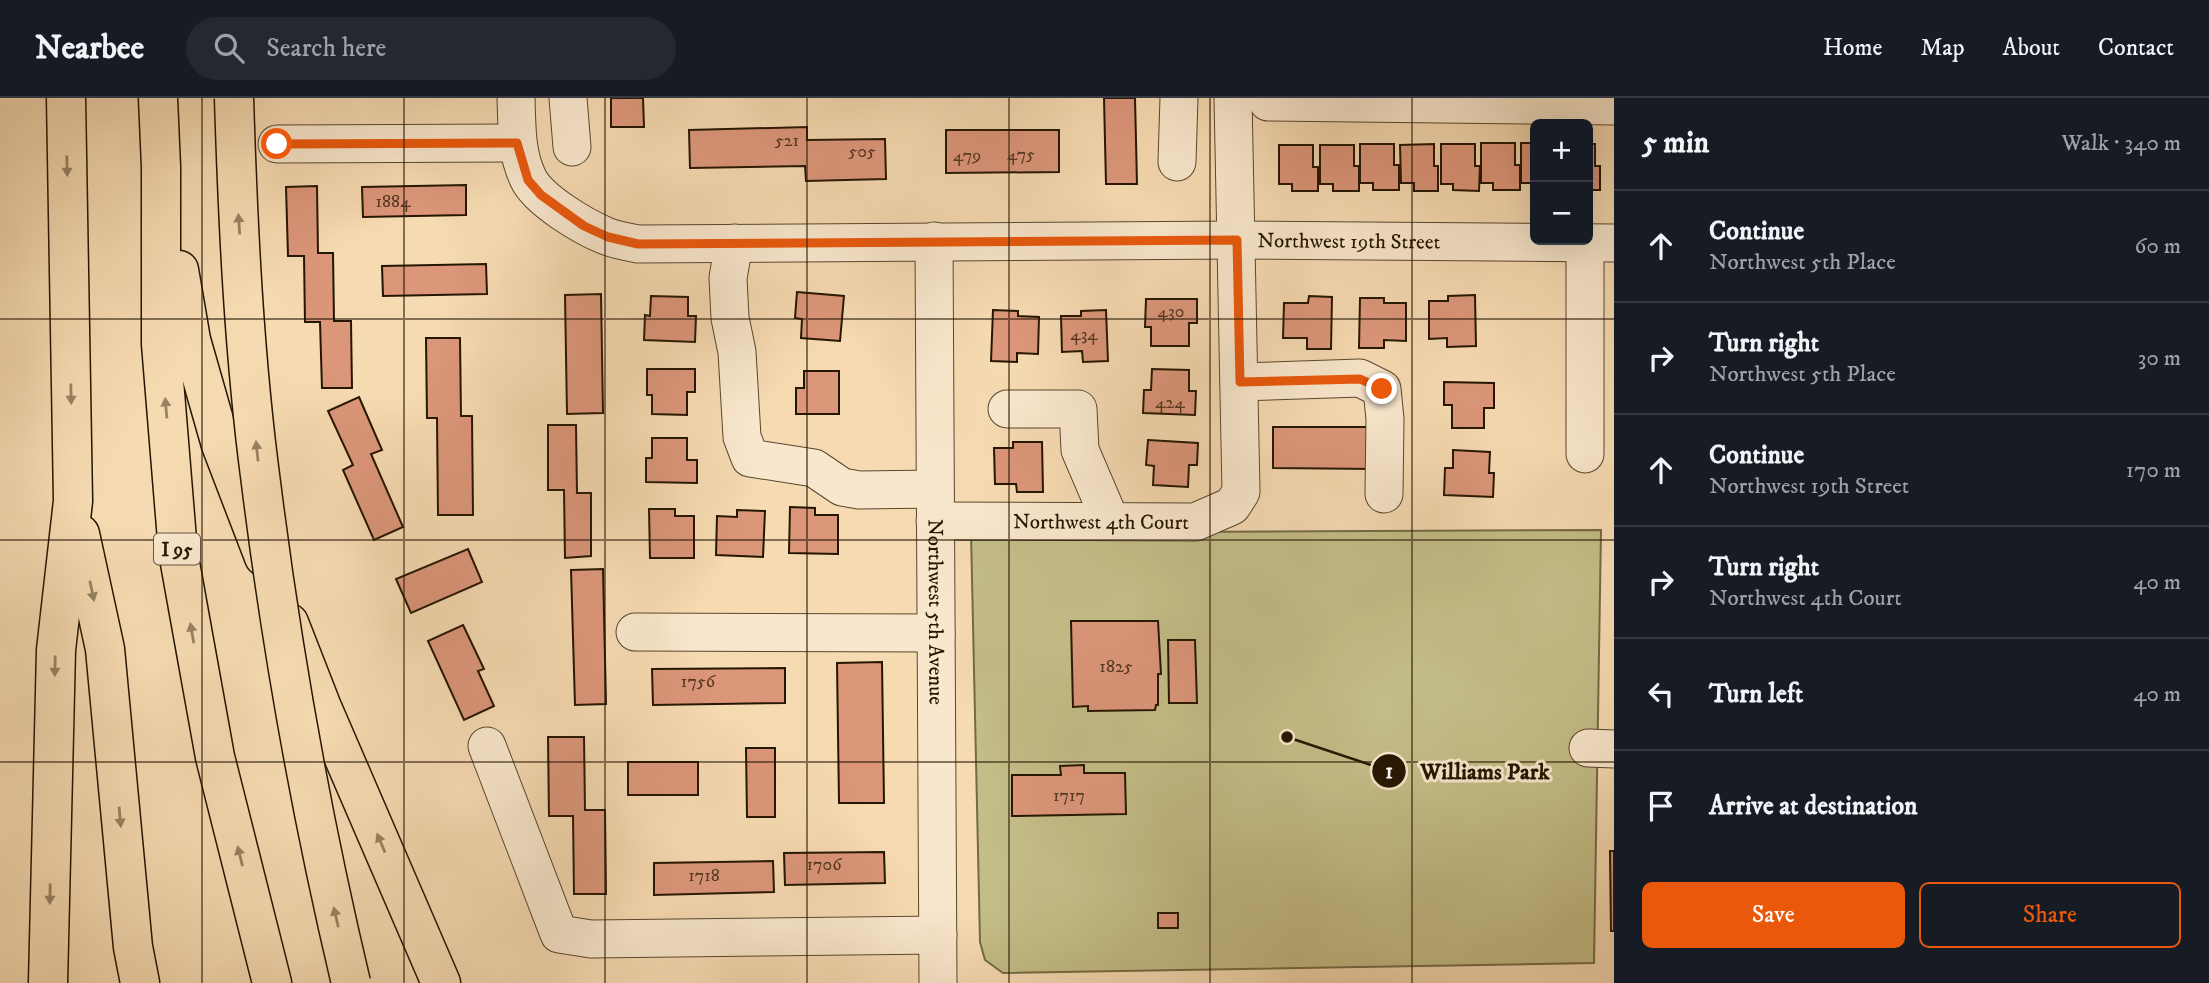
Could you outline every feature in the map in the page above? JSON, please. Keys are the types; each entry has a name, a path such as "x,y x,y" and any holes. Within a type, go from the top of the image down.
{"highway":[{"path":"48,983 56,650 73,501 66,98"},
{"name":"I 95","path":"158,98 161,167 161,344 178,552 215,757 272,983"},
{"path":"234,98 247,342 260,482 298,729 351,983"},
{"path":"161,167 191,340 221,445 321,705 434,967"},
{"path":"73,501 105,649 136,965"}],"street":[{"name":"Northwest 19th Street","path":"516,98 517,143 528,180 541,195 584,226 608,237 638,244 1237,240 1599,243"},
{"path":"568,98 572,147"},
{"path":"1177,162 1179,98"},
{"path":"1251,100 1614,106"},
{"name":"Northwest 4th Court","path":"734,243 728,278 730,318 737,352 742,437 750,457 814,468 842,488 935,505 1110,520 1195,522 1232,506 1241,492 1237,240 1251,100"},
{"path":"277,144 517,143"},
{"name":"Northwest 5th Avenue","path":"934,241 938,983"},
{"path":"1585,454 1599,243"},
{"path":"1240,382 1360,379 1382,389 1385,419 1384,494"},
{"path":"1007,409 1078,409 1080,450 1110,520"},
{"path":"635,632 936,633"},
{"path":"488,746 559,934 592,939 938,935"}],"shaded area":[{"path":"1601,530 1594,963 1003,973 985,960 980,942 971,533"}],"building":[{"path":"611,98 643,98 644,127 611,127"},
{"path":"1104,98 1135,98 1137,184 1106,184"},
{"path":"807,127 807,140 885,139 886,179 806,181 805,166 690,168 689,130"},
{"path":"946,130 1059,130 1059,172 946,173"},
{"path":"1481,143 1515,143 1515,165 1520,165 1520,190 1493,190 1493,183 1481,183"},
{"path":"1521,143 1530,143 1530,183 1521,183"},
{"path":"1360,144 1394,144 1394,165 1399,165 1399,190 1373,190 1373,183 1360,183"},
{"path":"1434,144 1434,166 1438,166 1438,191 1414,191 1414,183 1401,183 1400,145"},
{"path":"1441,144 1475,144 1475,166 1480,166 1479,191 1453,190 1453,184 1441,184"},
{"path":"1593,144 1595,166 1600,166 1600,190 1593,190"},
{"path":"1279,145 1313,145 1313,167 1318,167 1318,191 1292,191 1292,184 1279,184"},
{"path":"1320,145 1354,145 1354,166 1359,166 1359,191 1333,191 1333,184 1320,184"},
{"path":"466,185 466,215 363,217 362,187"},
{"path":"317,186 318,253 333,253 334,321 351,321 352,388 322,388 320,322 305,322 304,256 288,256 286,187"},
{"path":"486,264 487,294 383,296 382,266"},
{"path":"797,292 844,296 840,341 801,338 802,319 795,318"},
{"path":"601,294 603,413 567,414 565,295"},
{"path":"1475,295 1476,346 1447,347 1447,338 1429,339 1429,301 1448,301 1448,296"},
{"path":"651,296 688,297 688,316 696,316 695,342 644,340 645,315 650,316"},
{"path":"1309,296 1332,297 1331,349 1307,349 1307,338 1283,338 1284,303 1308,303"},
{"path":"1360,298 1384,298 1384,303 1406,303 1406,341 1384,340 1384,348 1359,348"},
{"path":"1146,299 1197,299 1197,323 1189,323 1189,346 1151,346 1151,327 1145,327"},
{"path":"993,310 1018,311 1018,316 1039,317 1038,354 1017,353 1017,362 991,361"},
{"path":"1106,310 1108,361 1083,362 1082,351 1062,352 1061,316 1081,316 1081,311"},
{"path":"426,338 460,338 461,416 472,416 473,515 438,515 437,418 427,418"},
{"path":"647,369 695,369 695,392 687,392 687,415 652,414 652,395 647,395"},
{"path":"1152,369 1189,370 1189,391 1196,391 1195,415 1143,413 1144,390 1151,390"},
{"path":"804,371 839,371 839,414 796,414 796,388 804,388"},
{"path":"1444,382 1494,383 1494,408 1484,408 1484,428 1452,428 1452,405 1444,405"},
{"path":"359,397 382,450 371,454 403,527 374,540 343,470 353,465 328,411"},
{"path":"548,425 576,425 577,493 591,493 591,556 565,558 564,490 548,490"},
{"path":"1273,427 1374,427 1374,469 1273,468"},
{"path":"652,438 687,438 687,460 697,460 697,483 646,482 646,458 652,458"},
{"path":"1148,440 1198,443 1197,465 1189,465 1188,487 1153,485 1154,466 1146,465"},
{"path":"1013,442 1042,442 1043,492 1017,492 1016,484 995,484 994,448 1013,448"},
{"path":"1453,450 1490,452 1489,473 1494,473 1493,497 1444,495 1445,468 1453,468"},
{"path":"790,507 815,508 815,515 838,515 838,554 789,553"},
{"path":"649,509 675,509 675,516 694,516 694,558 650,558"},
{"path":"737,510 765,511 763,557 716,555 717,516 737,517"},
{"path":"468,549 482,582 411,613 396,579"},
{"path":"603,569 606,704 575,705 571,570"},
{"path":"1071,621 1158,621 1161,674 1158,674 1158,705 1155,710 1088,711 1088,706 1073,707"},
{"path":"463,625 484,669 478,671 494,706 464,720 428,641"},
{"path":"1168,640 1195,640 1197,703 1169,703"},
{"path":"882,662 884,803 839,803 837,663"},
{"path":"785,668 785,703 653,705 652,669"},
{"path":"548,737 584,737 585,810 605,810 606,894 574,894 573,816 549,816"},
{"path":"746,748 775,748 775,817 747,817"},
{"path":"628,762 698,762 698,795 628,795"},
{"path":"1084,765 1084,773 1125,773 1126,814 1012,816 1012,775 1061,775 1060,766"},
{"path":"1610,851 1614,851 1614,931 1611,931"},
{"path":"884,852 885,883 785,885 784,853"},
{"path":"773,861 774,892 654,895 654,863"},
{"path":"1158,913 1178,913 1178,928 1158,928"}],"place":[{"name":"Williams Park","path":"1287,737"}],"route":[{"path":"277,144 517,143 528,180 541,195 584,226 608,237 638,244 1237,240 1240,382 1360,379 1382,389"}]}
